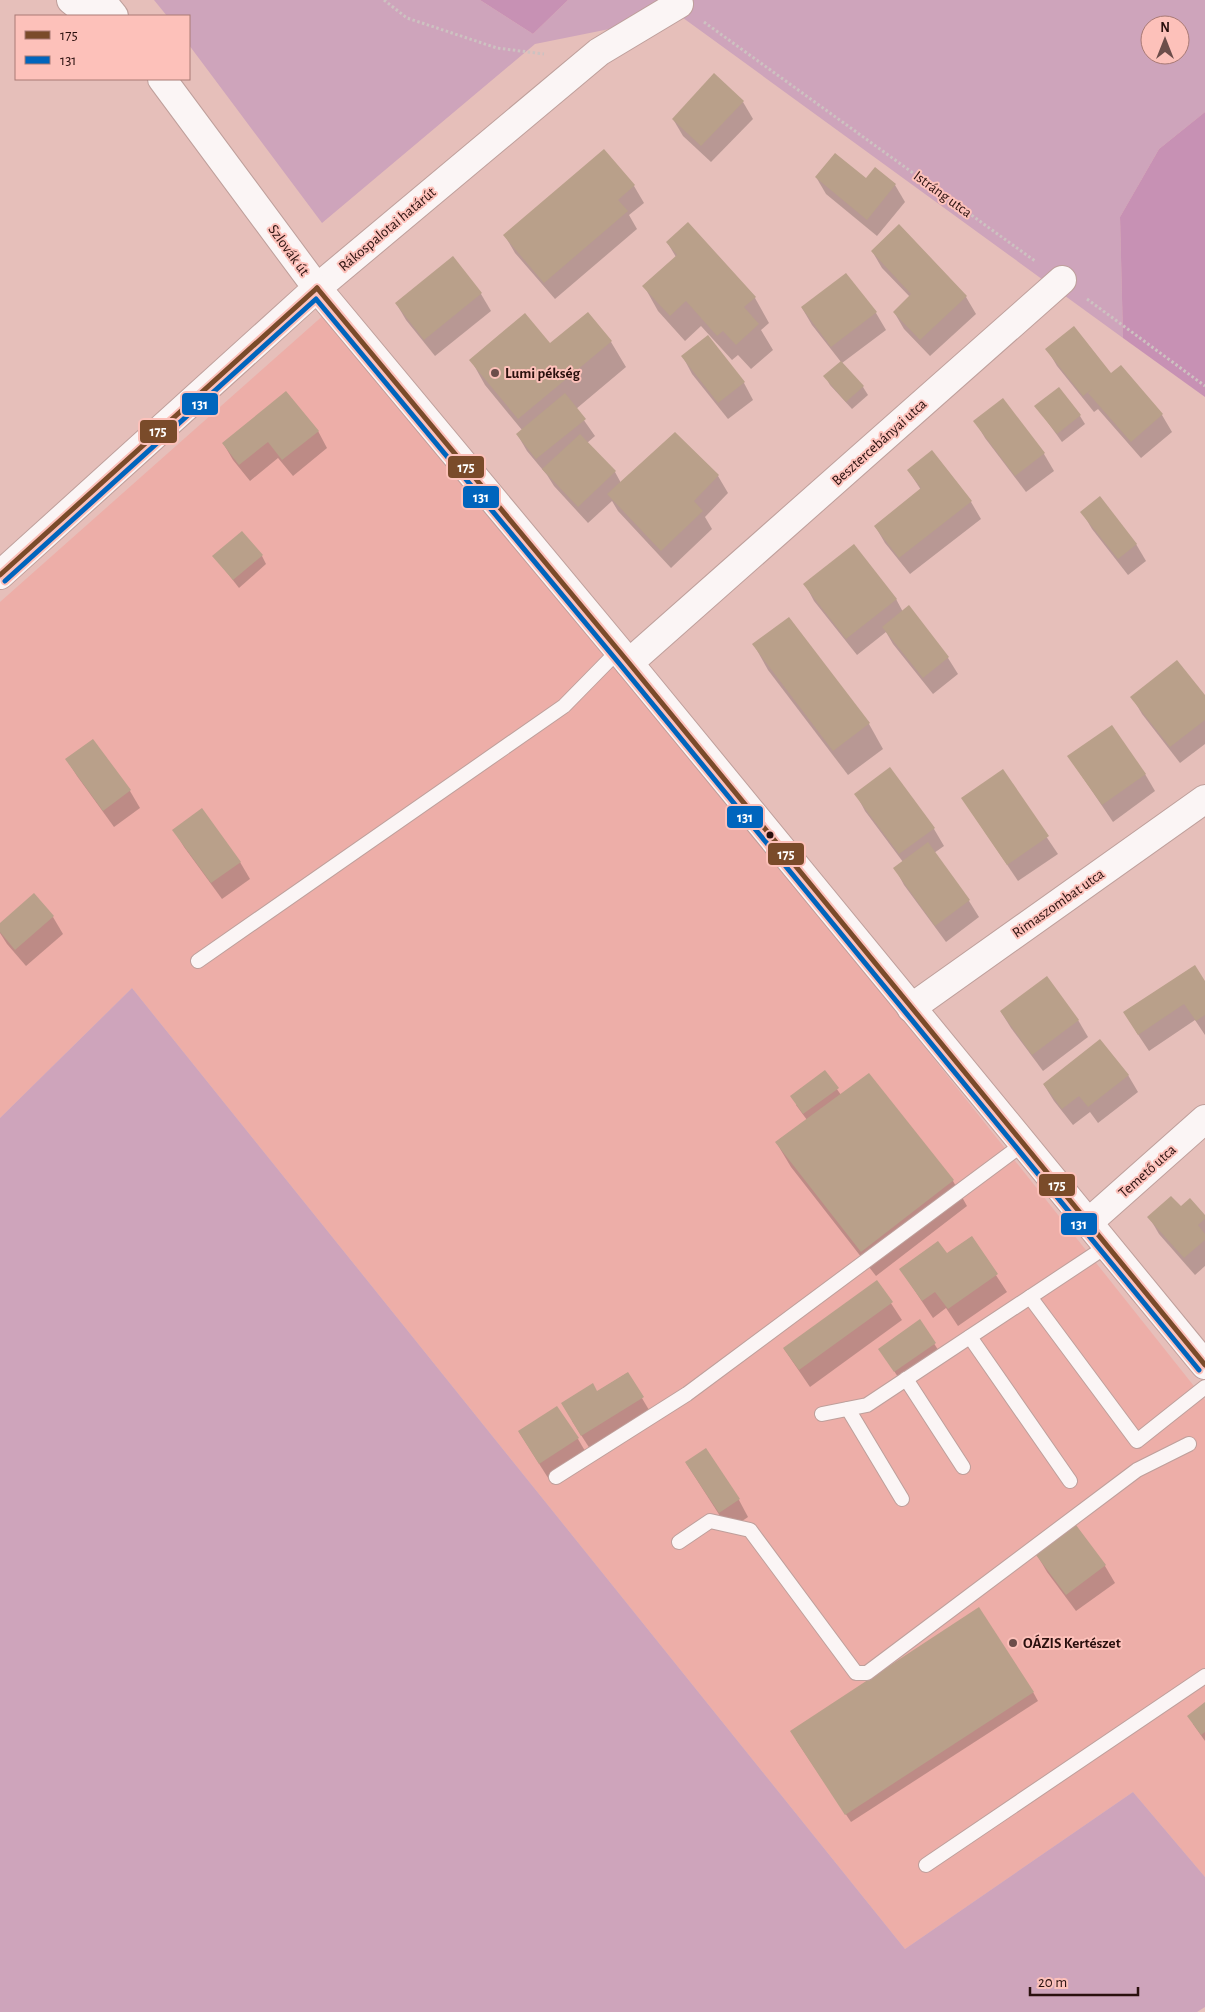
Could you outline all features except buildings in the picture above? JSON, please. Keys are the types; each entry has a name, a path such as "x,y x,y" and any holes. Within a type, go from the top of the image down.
{"street":[{"path":"71,0 90,15"},
{"path":"101,0 113,15"},
{"name":"Rákospalotai határút","path":"0,575 317,288 599,52 679,4"},
{"name":"Szlovák út","path":"163,80 317,288 1205,1365"},
{"name":"Besztercebányai utca","path":"623,657 1062,280"},
{"name":"Rimaszombat utca","path":"911,1008 1205,799"},
{"name":"Temető utca","path":"1089,1222 1205,1119"}],"lane":[{"path":"198,961 564,706 623,657"},
{"path":"556,1478 687,1394 1024,1144"},
{"path":"822,1414 867,1405 1107,1246"},
{"path":"1030,1297 1136,1441 1205,1387"},
{"path":"970,1337 1070,1481"},
{"path":"906,1379 964,1467"},
{"path":"848,1409 902,1499"},
{"path":"678,1542 710,1520 750,1530 856,1673 867,1673 1137,1470 1189,1444"},
{"path":"926,1865 1205,1676"}],"path":[{"path":"384,0 407,18 497,48 545,54"},
{"name":"Istráng utca","path":"679,4 1062,280 1205,386"}],"shaded area":[{"path":"154,0 480,0 533,34 568,0 1205,0 1205,112 1159,149 1120,217 1123,338 679,15 535,44 322,223 190,46 190,15 166,15"},
{"path":"480,0 568,0 533,34"},
{"path":"1205,112 1205,397 1123,338 1120,217 1159,149"},
{"path":"335,305 1205,1400 1205,1877 1133,1792 905,1949 132,988 0,1118 0,602"},
{"path":"132,988 905,1949 1133,1792 1205,1877 1205,2007 1197,2012 0,2012 0,1118"}],"transit line":[{"name":"175","path":"317,288 629,663 1205,1365"},
{"name":"175","path":"0,575 317,288"},
{"name":"131","path":"5,581 316,299 623,668 1199,1370"}],"place":[{"name":"Lumi pékség","path":"495,373"},
{"name":"OÁZIS Kertészet","path":"1013,1643"}]}
